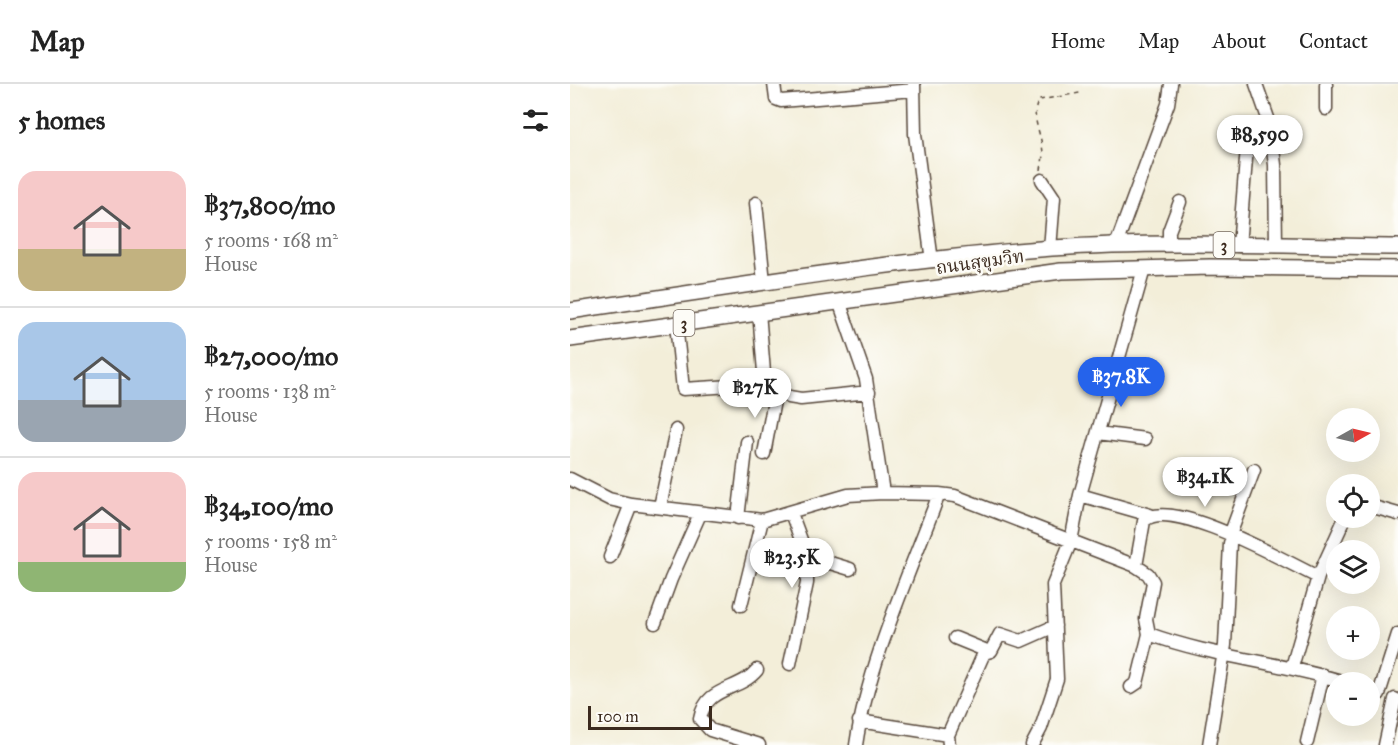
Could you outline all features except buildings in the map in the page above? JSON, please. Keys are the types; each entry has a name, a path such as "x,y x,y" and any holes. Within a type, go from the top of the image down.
{"main road":[{"name":"ถนนสุขุมวิท","path":"570,312 764,282 1050,249 1116,245 1398,247"},
{"path":"932,261 935,288"},
{"name":"ถนนสุขุมวิท","path":"570,339 1061,271 1398,269"}],"street":[{"path":"774,84 776,99 781,101 914,87 915,134 932,261"},
{"path":"1116,245 1168,104 1171,84"},
{"path":"1256,84 1270,124 1275,165 1276,246"},
{"path":"1326,84 1326,109"},
{"path":"1239,246 1247,147"},
{"path":"1042,180 1054,198 1050,249"},
{"path":"1169,245 1169,231 1180,202"},
{"path":"756,203 764,282"},
{"path":"1032,745 1041,728 1057,679 1053,585 1071,542 1080,495 1144,269"},
{"path":"839,301 869,392 883,492"},
{"path":"759,312 771,387 764,454"},
{"path":"676,324 683,389 771,387 801,399 869,392"},
{"path":"1116,372 1157,373"},
{"path":"660,507 676,430"},
{"path":"1098,433 1145,440"},
{"path":"738,518 747,442"},
{"path":"1209,745 1224,654 1230,539 1254,470"},
{"path":"570,479 609,499 631,504 762,520 849,495 883,492 955,496 1136,566 1148,574 1153,582 1146,619 1149,634 1137,683 1131,687"},
{"path":"856,745 872,677 939,494"},
{"path":"1080,495 1150,515 1164,514 1197,521 1230,539 1317,577"},
{"path":"610,557 631,504"},
{"path":"1380,509 1398,514"},
{"path":"790,664 805,601 807,556 791,513"},
{"path":"655,622 700,514"},
{"path":"1136,566 1144,521 1150,515"},
{"path":"741,605 762,520"},
{"path":"1292,667 1317,577 1341,528"},
{"path":"807,556 850,569"},
{"path":"955,638 991,651 1000,634 1021,640 1055,626"},
{"path":"1149,634 1224,654 1326,676"},
{"path":"1380,678 1398,634"},
{"path":"860,721 949,740 987,651"},
{"path":"757,670 747,680 721,689 711,696 700,719 710,730 759,745"},
{"path":"1307,742 1323,675"},
{"path":"1380,694 1396,699 1385,745"}],"path":[{"path":"1042,180 1043,149 1035,117 1036,106 1039,100 1080,93"}]}
